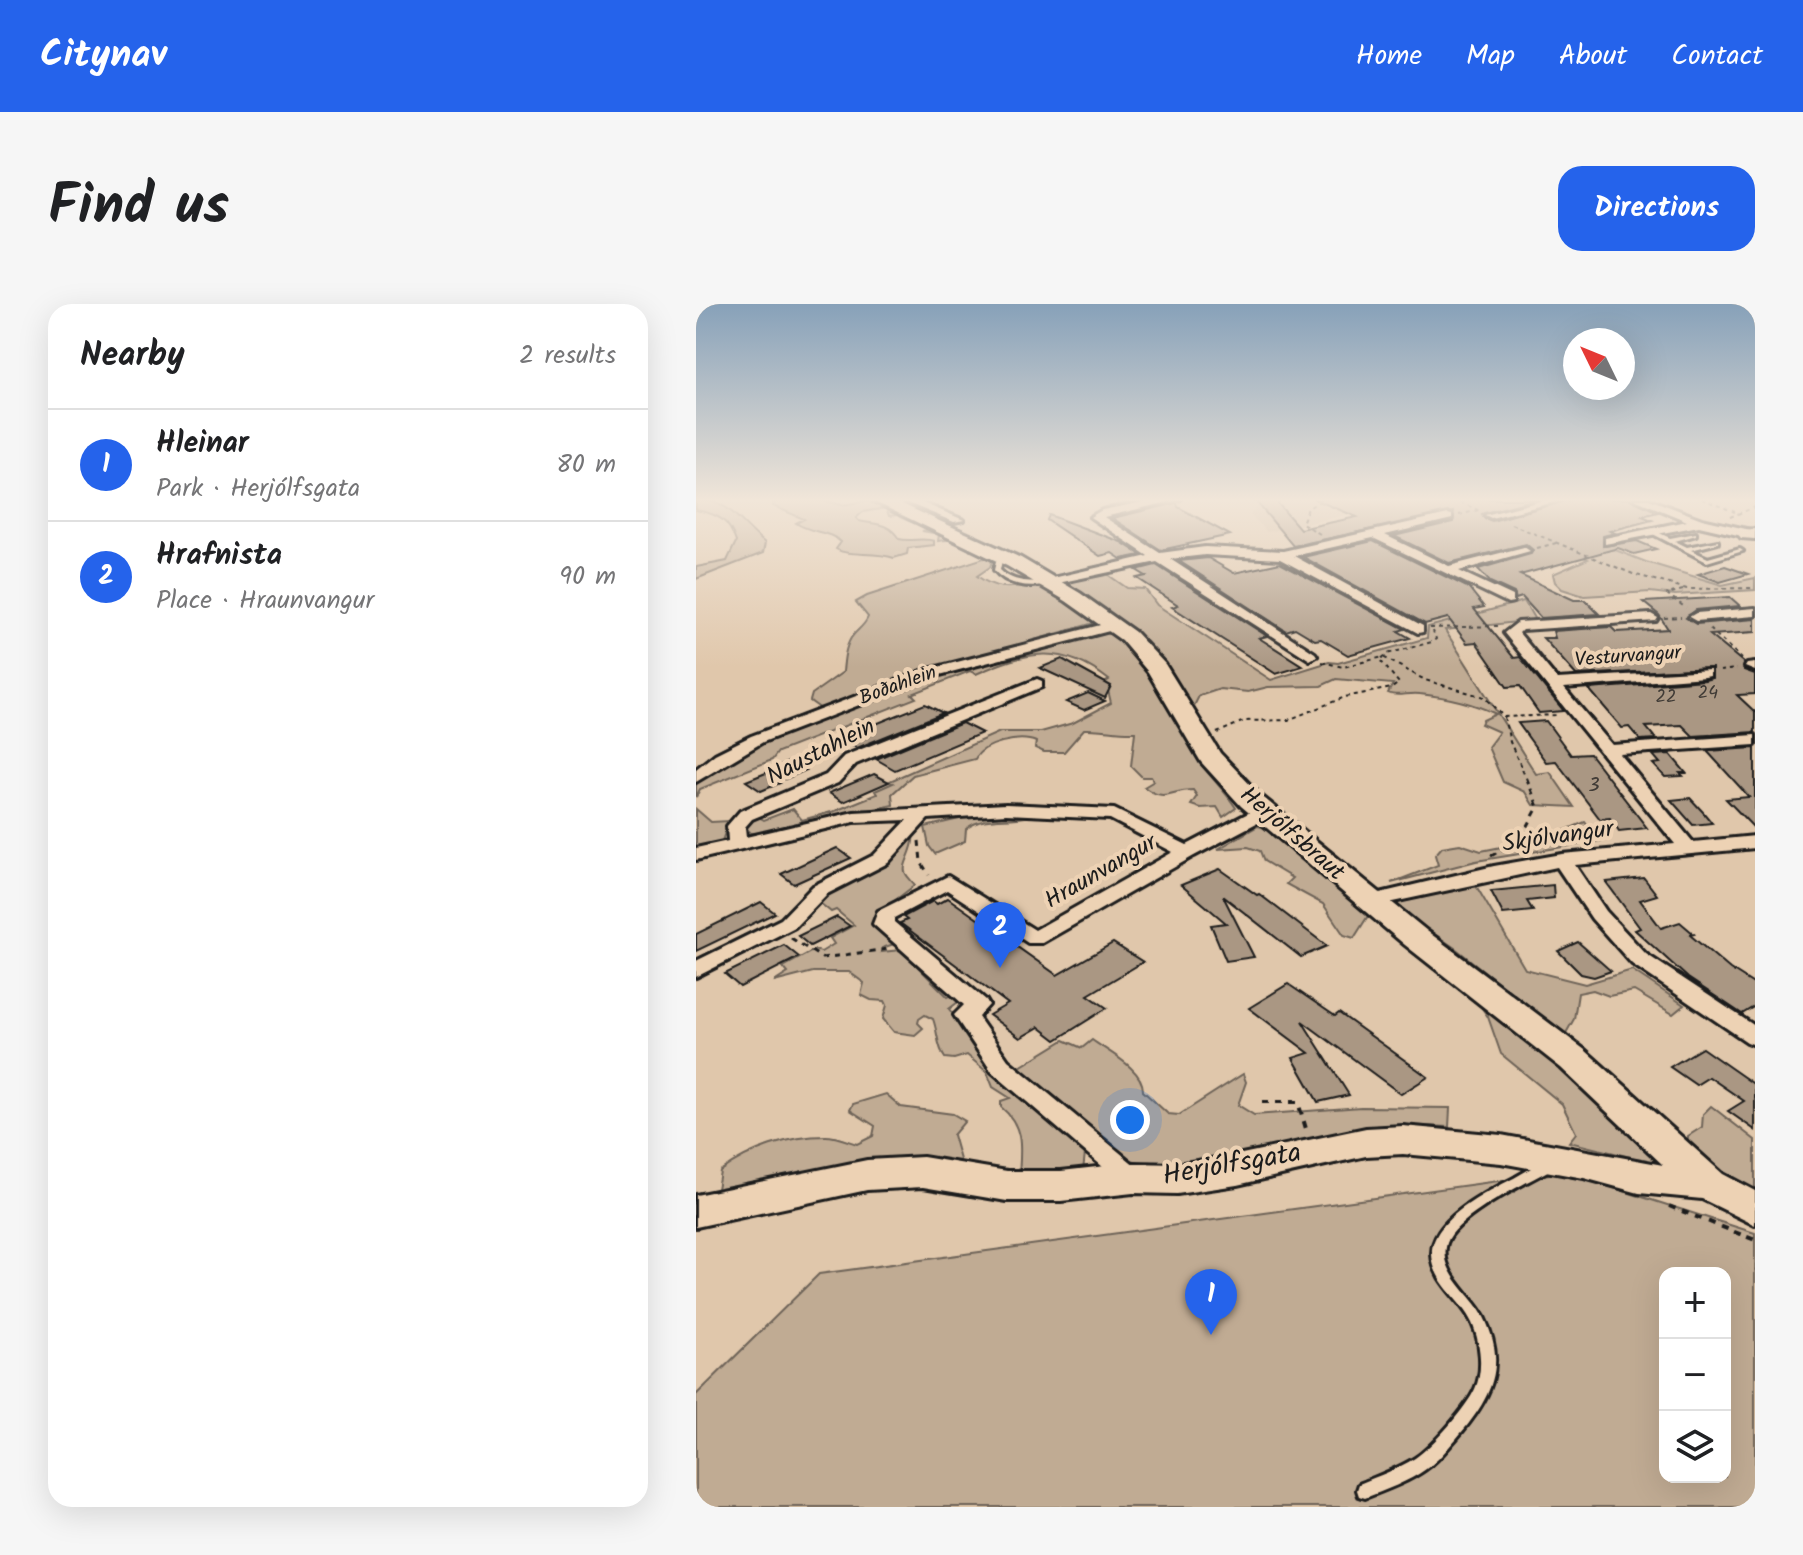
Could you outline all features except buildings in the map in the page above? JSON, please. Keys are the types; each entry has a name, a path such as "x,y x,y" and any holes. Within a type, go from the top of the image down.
{"street":[{"name":"Herjólfsbraut","path":"1000,555 1049,583 1128,636 1157,669 1197,738 1222,772 1264,812 1370,901 1573,1059 1709,1185"},
{"path":"1158,555 1310,656"},
{"path":"1049,583 1179,555"},
{"path":"1283,555 1418,629"},
{"path":"1417,555 1508,599"},
{"path":"1447,570 1507,555"},
{"path":"1696,617 1755,612"},
{"name":"Vesturvangur","path":"1651,618 1518,626 1511,633 1688,848"},
{"name":"Boðahlein","path":"696,777 721,758 757,739 927,674 1112,626"},
{"name":"Vesturvangur","path":"1555,684 1705,673"},
{"name":"Naustahlein","path":"738,844 736,826 746,815 832,779 850,760 1037,684"},
{"path":"1609,750 1755,740"},
{"path":"696,854 854,817 898,813 917,820 1006,809 1114,814 1187,852"},
{"name":"Hraunvangur","path":"941,886 948,882 1035,939 1264,812"},
{"path":"696,970 788,923 820,890 881,859 917,820"},
{"name":"Skjólvangur","path":"1370,901 1494,872 1562,860 1755,842"},
{"path":"1562,860 1599,915 1639,959 1755,1037"},
{"path":"941,886 885,915 883,924 978,1005 965,1015 1000,1066 1133,1178"},
{"name":"Herjólfsgata","path":"700,1210 867,1175 923,1172 1007,1186 1061,1186 1133,1178 1177,1179 1237,1170 1312,1151 1366,1142 1403,1140 1470,1145 1560,1159 1639,1178 1709,1185 1755,1209"}],"lane":[{"path":"1698,555 1707,560 1717,555"},
{"path":"1365,1490 1422,1463 1450,1434 1483,1391 1487,1362 1480,1327 1475,1315 1445,1275 1440,1257 1440,1243 1447,1229 1460,1217 1560,1159"}],"path":[{"path":"1586,555 1633,574 1687,589 1755,588"},
{"path":"1651,618 1696,617"},
{"path":"1310,656 1343,667 1432,642 1436,639 1430,628 1518,626"},
{"path":"1197,738 1244,721 1288,720 1345,697 1392,688 1399,683 1381,663 1383,657"},
{"path":"1383,657 1425,680 1484,697 1504,717 1514,757 1530,779 1538,807 1522,837 1485,861"},
{"path":"1705,673 1754,667"},
{"path":"1504,717 1579,714"},
{"path":"917,820 921,862 941,886"},
{"path":"777,929 822,958 890,949 905,943"},
{"path":"1262,1102 1298,1102 1312,1151"}],"shaded area":[{"path":"730,555 757,555 696,579 696,567 727,561"},
{"path":"1579,555 1628,555 1722,585 1755,578 1755,590 1584,596 1562,589 1555,582 1553,574 1588,559"},
{"path":"987,557 992,561 990,567 977,576 988,583 1006,587 1036,585 1050,589 1094,618 1094,623 918,673 821,709 810,701 812,694 843,672 849,642 868,617 856,602"},
{"path":"1104,572 1127,588 1145,589 1157,605 1271,680 1427,638 1428,627 1524,601 1535,620 1445,630 1536,774 1550,772 1574,807 1533,805 1525,792 1503,782 1488,747 1499,732 1481,724 1496,714 1440,697 1388,693 1393,684 1336,679 1321,686 1268,687 1248,692 1220,689 1199,696 1192,710 1168,670 1139,635 1068,583"},
{"path":"1104,632 1121,639 1148,669 1201,764 1236,808 1223,817 1217,807 1191,805 1197,796 1193,790 1163,795 1151,792 1144,787 1154,781 1151,777 1142,777 1131,766 1135,732 1084,729 1064,752 1044,752 1035,748 1036,742 1012,740 986,749 975,759 913,775 892,794 893,805 759,834 751,833 745,827 747,820 757,816 764,820 793,809 802,820 835,811 877,794 875,791 893,783 890,781 1000,732 1041,732 1073,723 1111,703 1108,690 1101,685 1109,680 1075,660 1044,654 1012,660 976,674 970,671 912,694 916,698 778,752 772,760 700,789 696,797 696,782 709,771 765,739 926,678"},
{"path":"696,809 711,822 729,821 722,841 696,851"},
{"path":"972,816 1029,816 973,824 966,829 965,841 935,854 929,846 925,827"},
{"path":"1585,822 1600,841 1476,861 1391,883 1438,865 1435,855 1442,847 1460,844 1481,851 1547,838"},
{"path":"1258,826 1272,830 1371,911 1354,938 1344,935 1323,904 1286,884 1292,878 1264,861 1260,851 1248,847 1218,849"},
{"path":"913,835 905,871 915,885 885,908 880,929 894,944 882,948 881,952 901,950 948,997 956,993 962,999 949,1009 992,1065 1076,1136 1085,1153 1083,1171 1019,1175 1017,1130 1001,1107 1001,1101 1010,1098 993,1087 987,1072 967,1055 945,1058 933,1019 925,1015 919,1019 918,1023 923,1028 915,1035 894,1032 883,1019 887,1005 885,1001 871,1000 861,995 864,983 849,972 813,972 774,982 788,973 783,967 814,950 821,952 834,944 830,938 854,925 836,910 831,912 820,903 839,888 881,867"},
{"path":"1475,884 1525,969 1585,984 1632,970 1684,1005 1673,1014 1634,991 1609,996 1593,990 1578,993 1574,1019 1565,1035 1455,948 1398,909 1398,903 1403,900"},
{"path":"1477,1001 1655,1145 1661,1157 1651,1162 1569,1142 1576,1133 1562,1104 1501,1054 1488,1017"},
{"path":"1064,1040 1082,1048 1092,1040 1132,1068 1142,1083 1143,1091 1168,1114 1179,1115 1243,1074 1246,1082 1238,1105 1254,1115 1361,1107 1450,1108 1449,1127 1404,1125 1355,1129 1184,1166 1146,1164 1124,1158 1054,1096 1015,1070"},
{"path":"886,1094 901,1107 953,1114 965,1121 953,1135 962,1167 716,1195 720,1171 757,1150 784,1141 812,1137 834,1137 857,1144 873,1136 875,1126 850,1110 853,1104"},
{"path":"1711,1106 1755,1140 1755,1198 1688,1149 1688,1136 1702,1127 1703,1114"},
{"path":"1564,1172 1755,1233 1755,1507 696,1507 696,1395 819,1274"}],"place":[{"name":"Hrafnista","path":"1000,968"},
{"name":"Hleinar","path":"1211,1335"}]}
